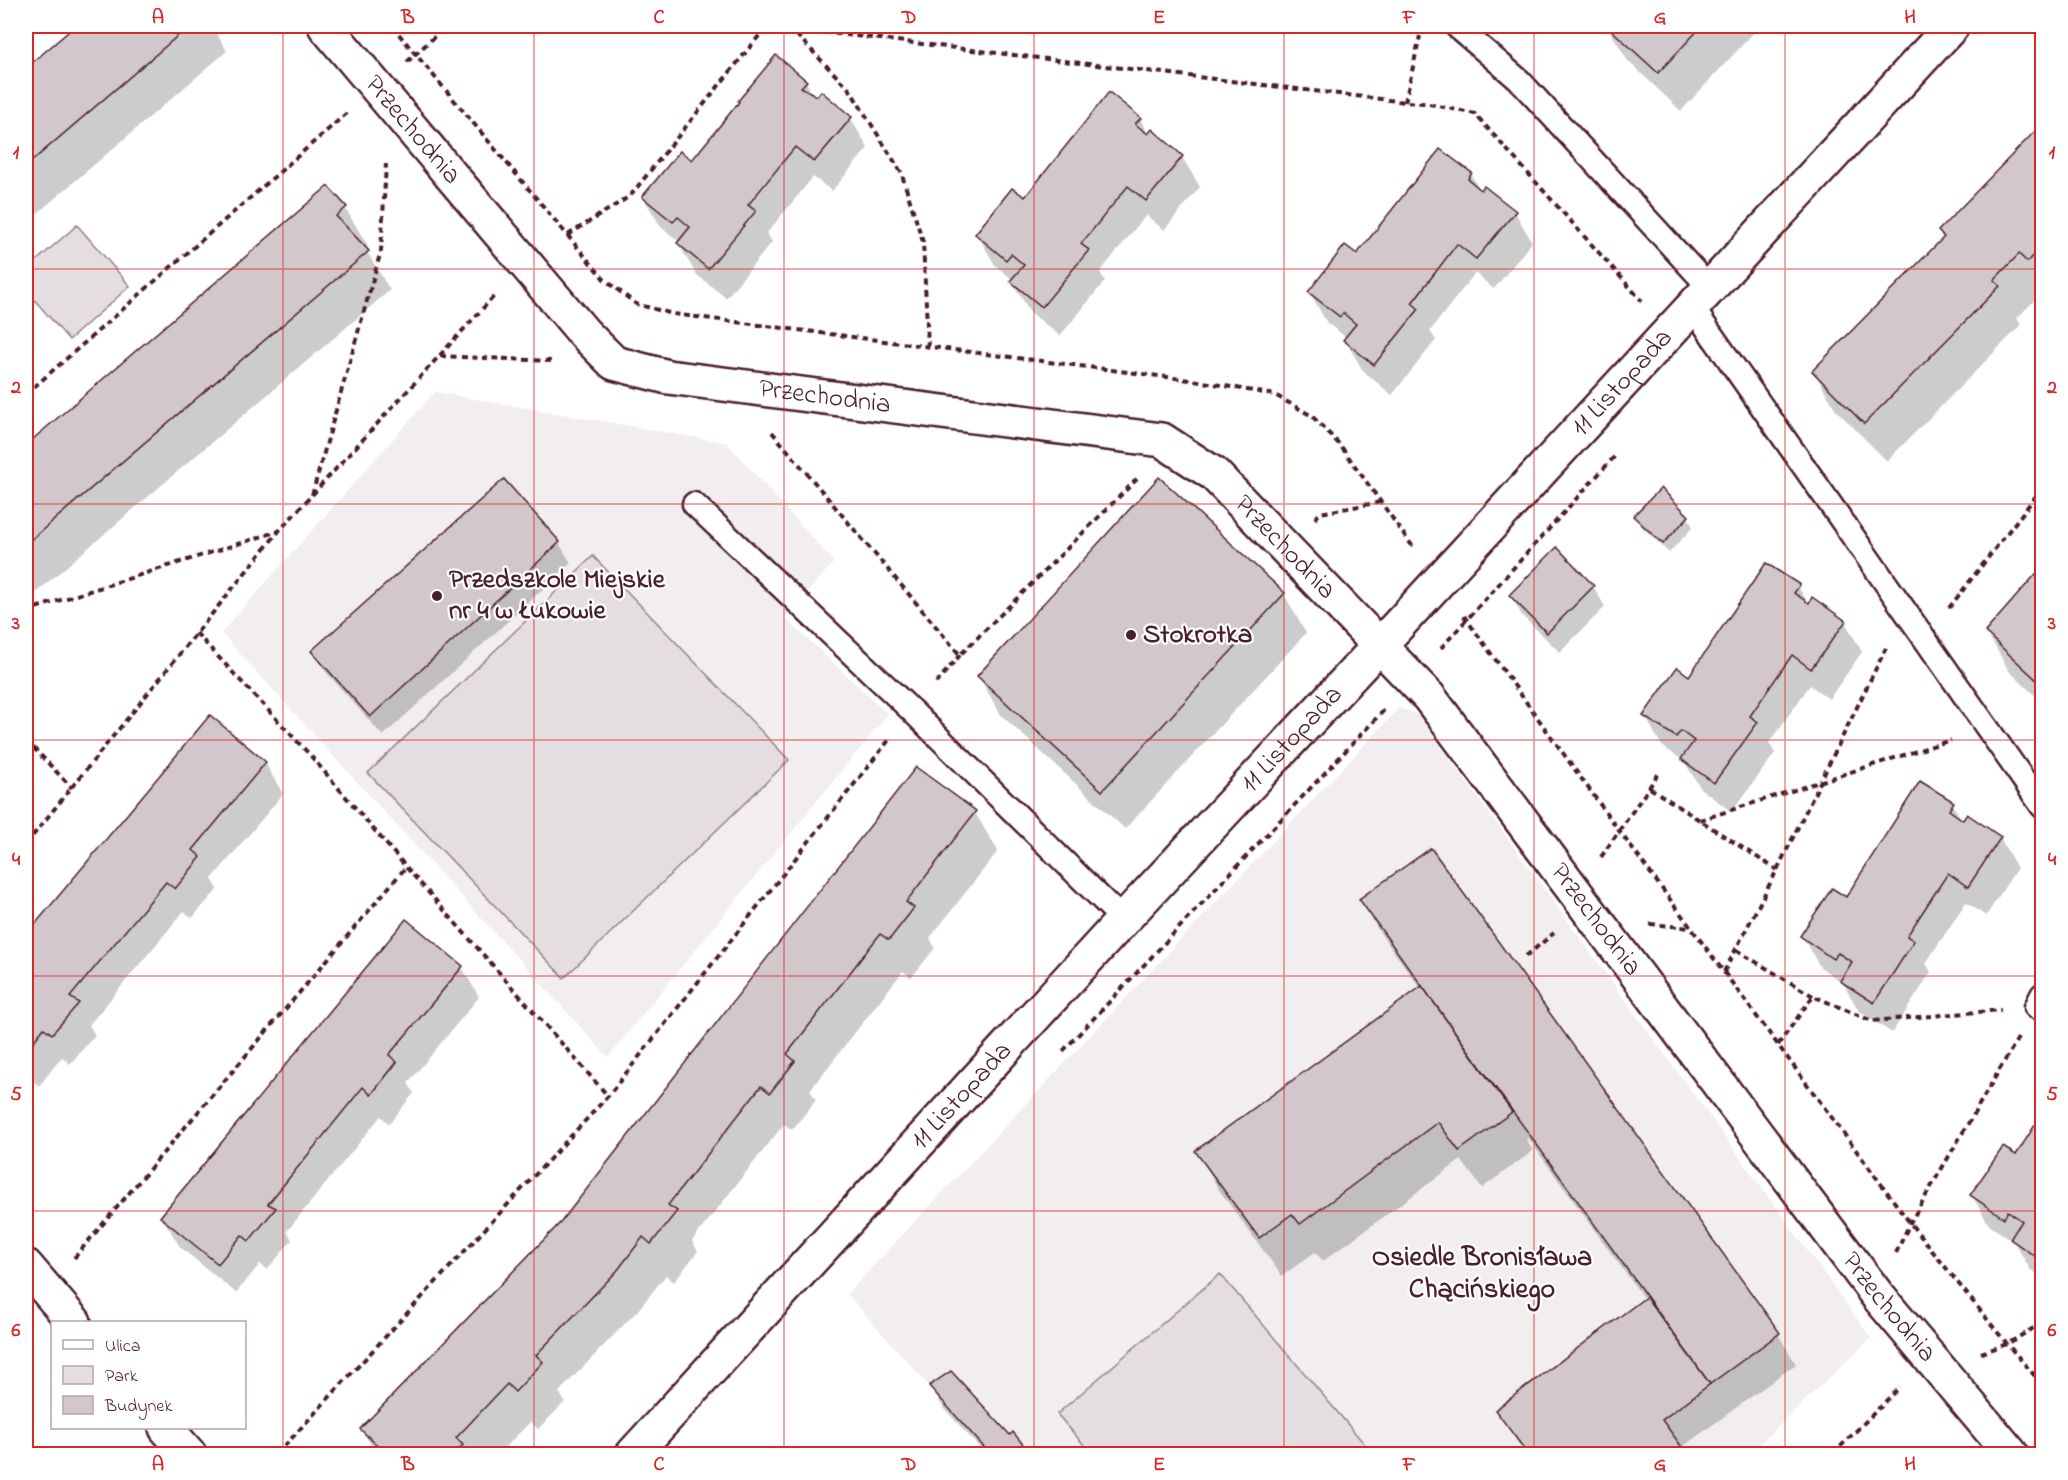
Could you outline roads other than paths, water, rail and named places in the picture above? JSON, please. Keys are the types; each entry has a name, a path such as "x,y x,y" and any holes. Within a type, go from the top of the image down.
{"street":[{"name":"Przechodnia","path":"325,26 584,333 614,363 668,377 1162,440 1214,474 1429,698 1877,1295 2012,1455"},
{"name":"11 Listopada","path":"633,1455 1123,920 1952,26"},
{"path":"26,1266 72,1321"},
{"path":"167,1429 189,1455"}],"lane":[{"path":"1456,26 1518,80 1701,298 1905,610 2043,806"},
{"path":"694,504 912,711 1123,920"}],"place":[{"name":"Przedszkole Miejskie nr 4 w Łukowie","path":"437,596"},
{"name":"Stokrotka","path":"1131,635"}],"district":[{"name":"Osiedle Bronisława Chącińskiego","path":"1482,1274"}]}
